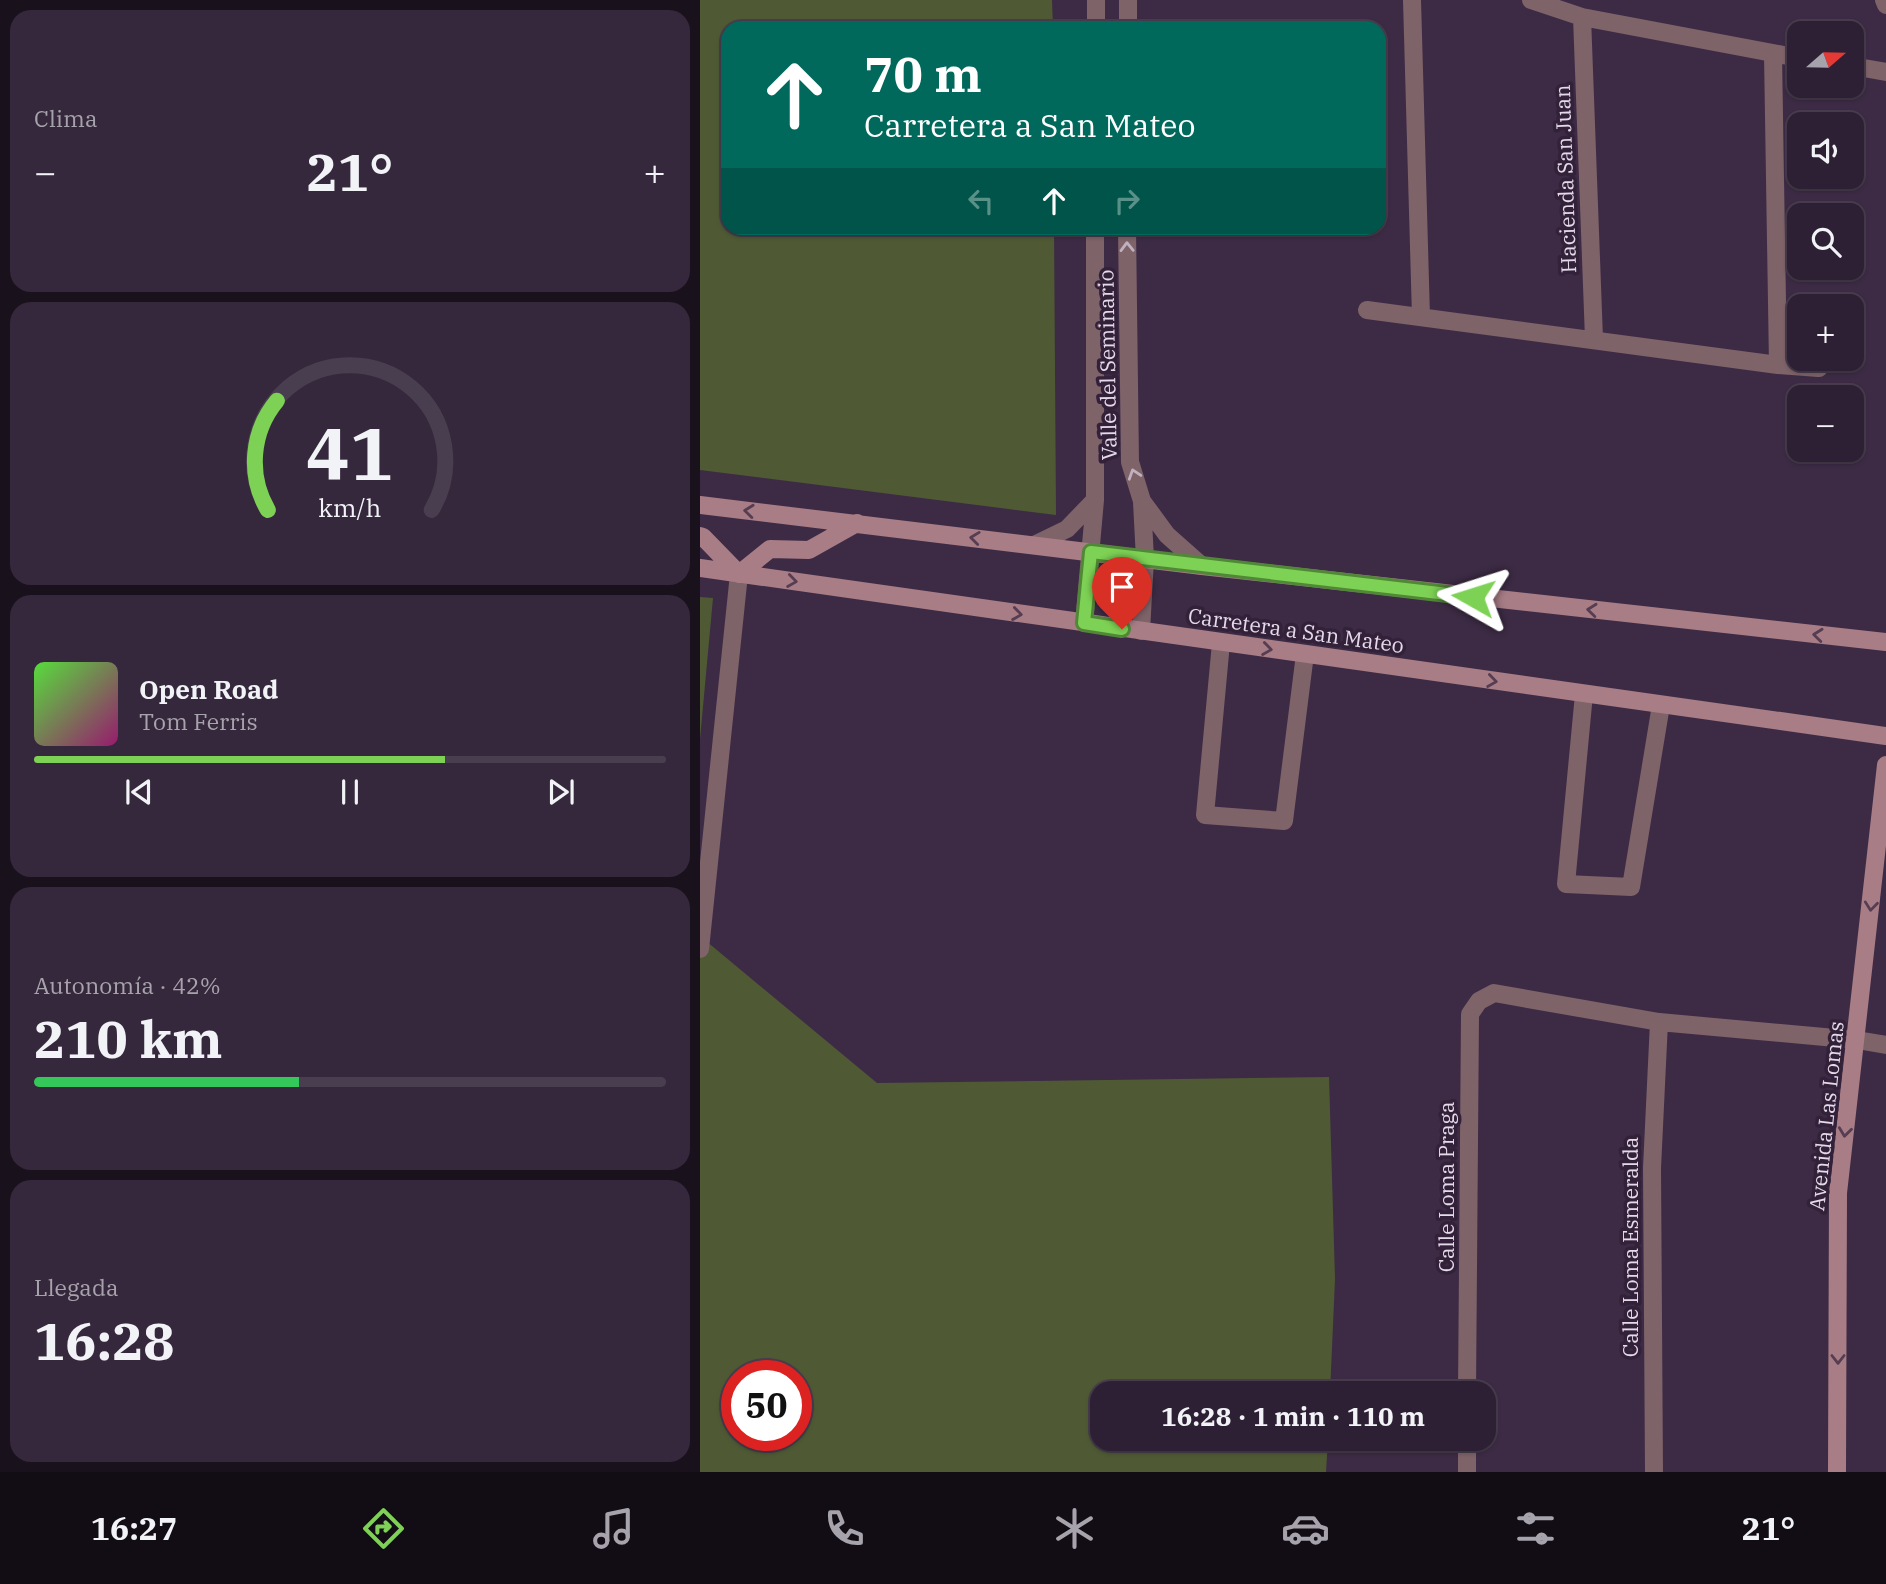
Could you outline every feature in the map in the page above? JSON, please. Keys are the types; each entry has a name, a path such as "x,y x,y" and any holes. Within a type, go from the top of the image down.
{"main road":[{"path":"700,505 1202,566 1886,642"},
{"path":"700,536 739,574 770,549 809,550 857,523"},
{"name":"Carretera a San Mateo","path":"700,568 1886,736"},
{"name":"Avenida Las Lomas","path":"1837,1472 1838,1193 1886,765"}],"street":[{"path":"1096,0 1096,21"},
{"path":"1128,0 1128,21"},
{"path":"1412,0 1421,317"},
{"path":"1531,0 1582,17 1787,56"},
{"path":"1884,0 1886,5"},
{"name":"Hacienda San Juan","path":"1582,17 1594,340"},
{"path":"1773,54 1778,365"},
{"path":"1864,68 1886,72"},
{"name":"Valle del Seminario","path":"1084,623 1095,500 1095,235"},
{"name":"Valle del Seminario","path":"1127,235 1130,462 1142,500 1145,559 1141,631"},
{"path":"1367,310 1787,366"},
{"path":"1034,545 1067,529 1095,500"},
{"name":"Valle del Seminario","path":"1142,500 1167,535 1202,566"},
{"path":"700,949 739,574"},
{"path":"1221,643 1205,815 1284,821 1305,654"},
{"path":"1584,694 1566,884 1630,887 1661,705"},
{"name":"Calle Loma Praga","path":"1468,1381 1470,1014 1479,1001 1494,993 1659,1022"},
{"path":"1659,1022 1886,1045"},
{"name":"Calle Loma Esmeralda","path":"1654,1472 1651,1168 1659,1022"},
{"path":"1467,1451 1467,1472"}],"green space":[{"path":"700,0 1052,0 1053,21 721,21 721,235 1054,235 1056,515 700,470"},
{"path":"700,597 713,598 700,739"},
{"path":"700,936 877,1083 1329,1077 1335,1279 1331,1381 1090,1381 1090,1451 1327,1451 1326,1472 700,1472"}],"route":[{"path":"1122,629 1084,623 1091,552 1473,597"}]}
